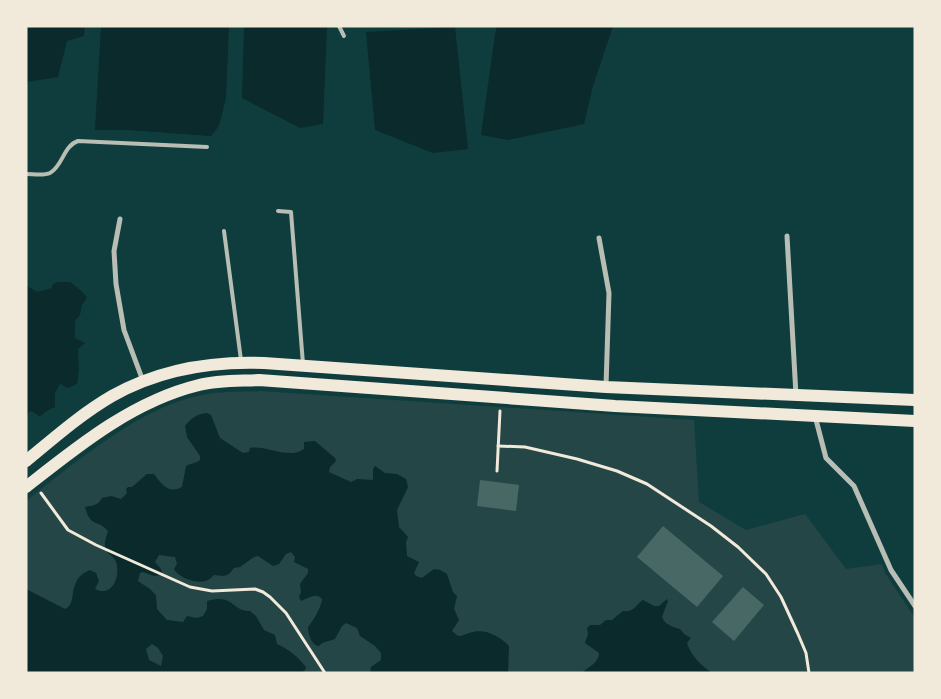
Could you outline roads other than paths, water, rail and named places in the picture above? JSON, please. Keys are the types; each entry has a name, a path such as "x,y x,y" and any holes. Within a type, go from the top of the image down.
{"main road":[{"path":"26,461 76,420 112,396 172,372 242,362 606,387 915,400"},
{"path":"30,484 73,450 137,409 168,395 200,385 259,380 615,406 915,421"}],"street":[{"path":"120,219 114,251 116,284 124,330 143,382"},
{"path":"787,236 796,396"},
{"path":"599,238 610,293 606,387"},
{"path":"814,416 826,458 854,486 891,570 915,606"}],"lane":[{"path":"339,26 344,36"},
{"path":"26,174 47,174 52,172 68,147 78,141 207,147"},
{"path":"278,212 291,212 303,366"},
{"path":"224,232 242,362"}]}
